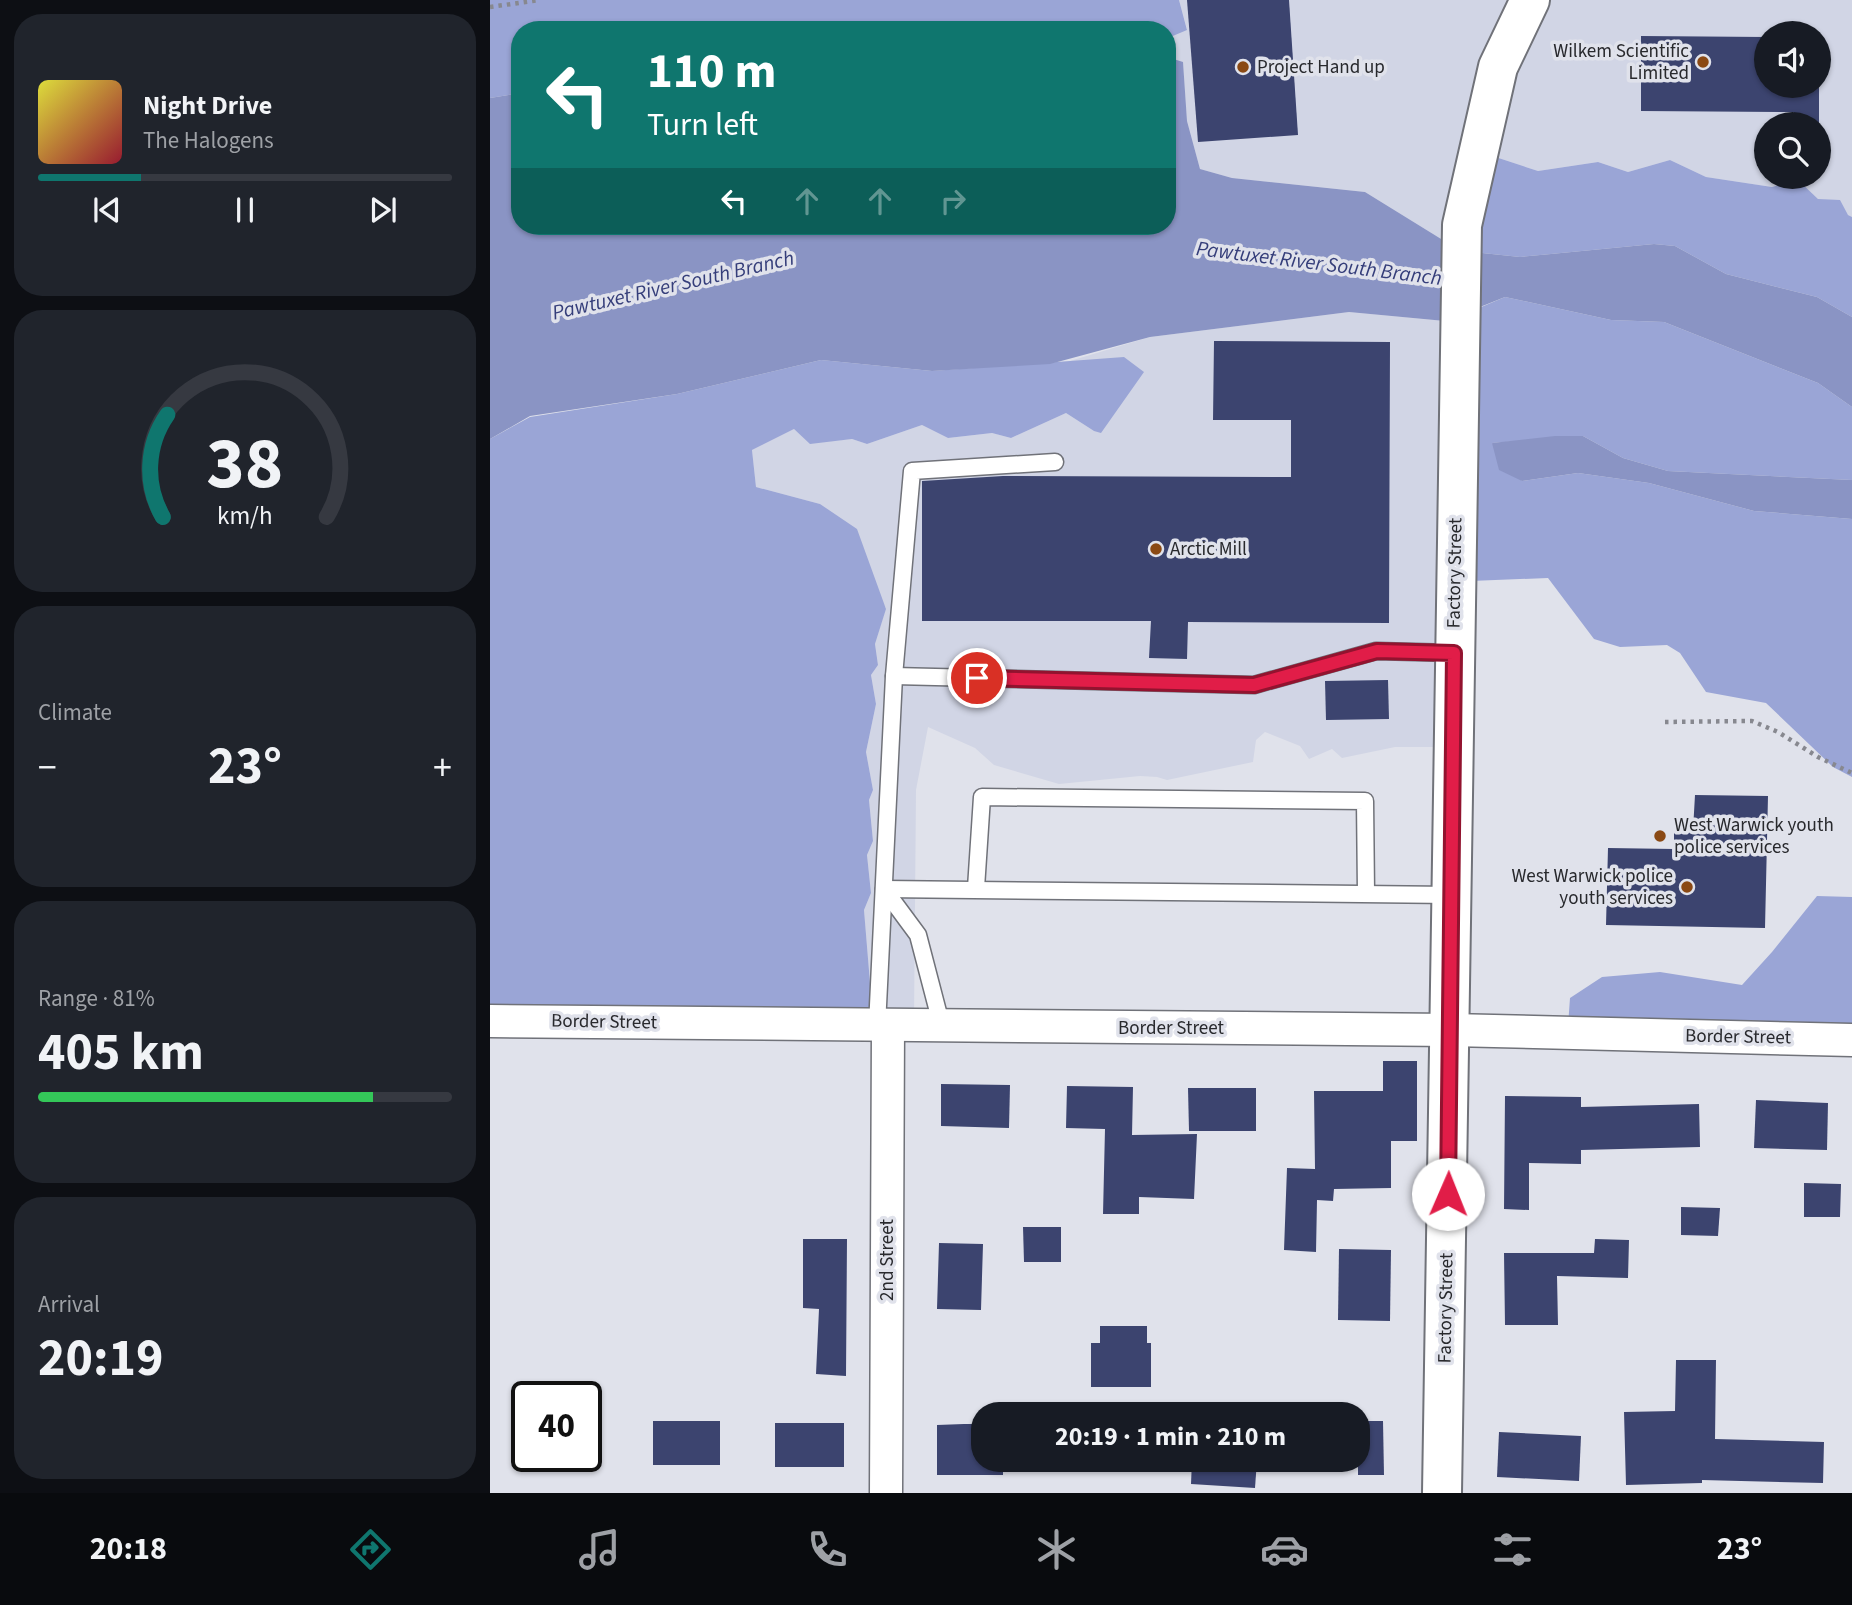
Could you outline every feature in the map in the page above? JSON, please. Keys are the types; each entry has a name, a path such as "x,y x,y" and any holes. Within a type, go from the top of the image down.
{"street":[{"name":"Factory Street","path":"1442,1493 1462,226 1498,67 1530,0"},
{"name":"Border Street","path":"490,1021 1451,1030 1852,1040"},
{"name":"2nd Street","path":"883,1026 886,1493"}],"lane":[{"path":"883,1026 884,889 894,676 912,471 1055,462"},
{"path":"894,676 1254,685 1377,651 1454,653"},
{"path":"976,888 982,797 1365,801 1366,893"},
{"path":"884,889 1453,895"},
{"path":"884,889 918,935 942,1027"}],"path":[{"path":"490,7 540,0"},
{"path":"1665,722 1752,721 1778,732 1852,774"}],"shaded area":[{"path":"490,0 1179,0 1187,30 1176,35 1176,21 511,21 511,94 490,98"},
{"path":"1179,0 1852,0 1852,217 1818,199 1807,189 1831,189 1831,112 1754,112 1754,184 1706,177 1670,160 1628,172 1598,162 1538,171 1465,147 1446,242 1365,192 1232,178 1200,169 1187,121 1183,63 1176,60 1176,34 1187,29"},
{"path":"1465,147 1538,171 1598,162 1628,172 1670,160 1706,177 1754,184 1754,189 1807,189 1818,199 1840,200 1848,215 1852,217 1852,317 1817,297 1726,274 1675,246 1654,244 1520,257 1454,250"},
{"path":"1505,297 1611,320 1664,322 1818,383 1852,407 1852,480 1668,471 1623,458 1583,436 1492,443 1522,481 1578,473 1649,483 1754,511 1852,519 1852,777 1833,767 1766,703 1706,692 1680,653 1667,645 1620,647 1594,639 1548,578 1446,582 1460,316"},
{"path":"1349,312 1445,321 1439,747 1395,747 1342,758 1332,749 1309,759 1300,746 1265,732 1256,740 1253,762 1167,780 1140,776 1059,784 994,765 975,748 928,727 916,790 914,1021 873,1019 864,910 871,893 867,855 873,841 869,800 873,790 866,752 876,704 871,675 878,665 875,644 886,608 820,504 756,487 752,450 794,429 810,443 852,439 867,444 922,425 948,438 992,433 1011,438 1066,413 1094,431 1070,361 1150,337"},
{"path":"1124,357 1144,372 1101,433 1066,413 1011,438 992,433 948,438 922,425 867,444 852,439 810,444 794,429 752,450 756,487 820,504 857,529 886,609 875,644 878,665 871,675 876,704 866,752 873,790 869,800 873,841 867,855 871,893 864,910 873,1019 490,1020 490,439 530,417 677,394 821,360 932,371"},
{"path":"1817,896 1852,897 1852,1043 1567,1040 1570,998 1602,977 1660,972 1742,985"}],"water":[{"name":"Pawtuxet River South Branch","path":"1176,60 1183,62 1187,121 1200,169 1232,178 1365,192 1446,242 1454,250 1520,257 1654,244 1675,246 1726,274 1817,297 1852,317 1852,407 1818,383 1664,322 1611,320 1505,297 1445,321 1349,312 1150,337 1050,364 932,371 821,360 677,394 530,416 490,439 490,98 511,94 511,235 1176,235"},
{"path":"1555,436 1583,436 1623,458 1668,471 1852,480 1852,519 1754,511 1649,483 1578,473 1522,481 1499,470 1492,443"}],"building":[{"name":"Project Hand up","path":"1187,0 1289,0 1298,135 1198,142"},
{"name":"Wilkem Scientific Limited","path":"1641,36 1754,37 1754,98 1819,98 1819,112 1641,111"},
{"name":"Arctic Mill","path":"1214,341 1390,342 1389,623 1188,622 1187,659 1149,658 1151,621 922,621 922,481 1003,476 1291,477 1291,420 1213,420"},
{"path":"1388,680 1389,719 1326,720 1325,681"},
{"name":"West Warwick police youth services","path":"1695,795 1768,796 1765,928 1606,925 1608,848 1674,849 1674,830 1693,830"},
{"path":"1383,1061 1417,1061 1417,1141 1391,1141 1391,1188 1334,1189 1333,1201 1317,1200 1316,1252 1284,1250 1287,1168 1315,1169 1314,1091 1383,1091"},
{"path":"941,1084 1010,1085 1009,1128 941,1126"},
{"path":"1067,1086 1133,1087 1132,1135 1197,1134 1194,1199 1139,1197 1139,1214 1103,1214 1105,1129 1066,1128"},
{"path":"1188,1088 1256,1088 1256,1131 1189,1131"},
{"path":"1505,1096 1581,1097 1581,1107 1699,1104 1700,1147 1581,1150 1581,1164 1529,1163 1529,1210 1504,1209"},
{"path":"1756,1100 1828,1103 1827,1150 1754,1148"},
{"path":"1804,1183 1841,1184 1840,1217 1804,1217"},
{"path":"1681,1207 1720,1208 1718,1236 1681,1235"},
{"path":"1023,1227 1061,1227 1061,1262 1024,1262"},
{"path":"803,1239 847,1239 846,1376 816,1374 819,1309 803,1308"},
{"path":"1595,1239 1629,1240 1628,1278 1557,1276 1558,1325 1505,1325 1504,1253 1594,1253"},
{"path":"939,1243 983,1244 981,1310 937,1309"},
{"path":"1339,1249 1391,1250 1390,1321 1338,1320"},
{"path":"1100,1326 1147,1326 1147,1343 1151,1343 1151,1387 1091,1387 1091,1343 1100,1343"},
{"path":"1676,1360 1716,1360 1715,1439 1824,1442 1823,1483 1702,1480 1702,1483 1626,1485 1624,1412 1675,1411"},
{"path":"653,1421 720,1421 720,1465 653,1465"},
{"path":"1370,1421 1383,1421 1384,1475 1358,1475 1358,1472 1370,1472"},
{"path":"775,1423 844,1423 844,1467 775,1467"},
{"path":"971,1424 971,1472 1003,1472 1003,1475 937,1475 937,1425"},
{"path":"1499,1432 1581,1436 1579,1481 1497,1477"},
{"path":"1192,1472 1256,1472 1255,1488 1191,1484"}],"place":[{"name":"Wilkem Scientific Limited","path":"1703,62"},
{"name":"Project Hand up","path":"1243,67"},
{"name":"Arctic Mill","path":"1156,549"},
{"name":"West Warwick youth police services","path":"1660,836"},
{"name":"West Warwick police youth services","path":"1687,887"}],"route":[{"path":"977,678 1254,685 1377,651 1454,653 1448,1194"}]}
